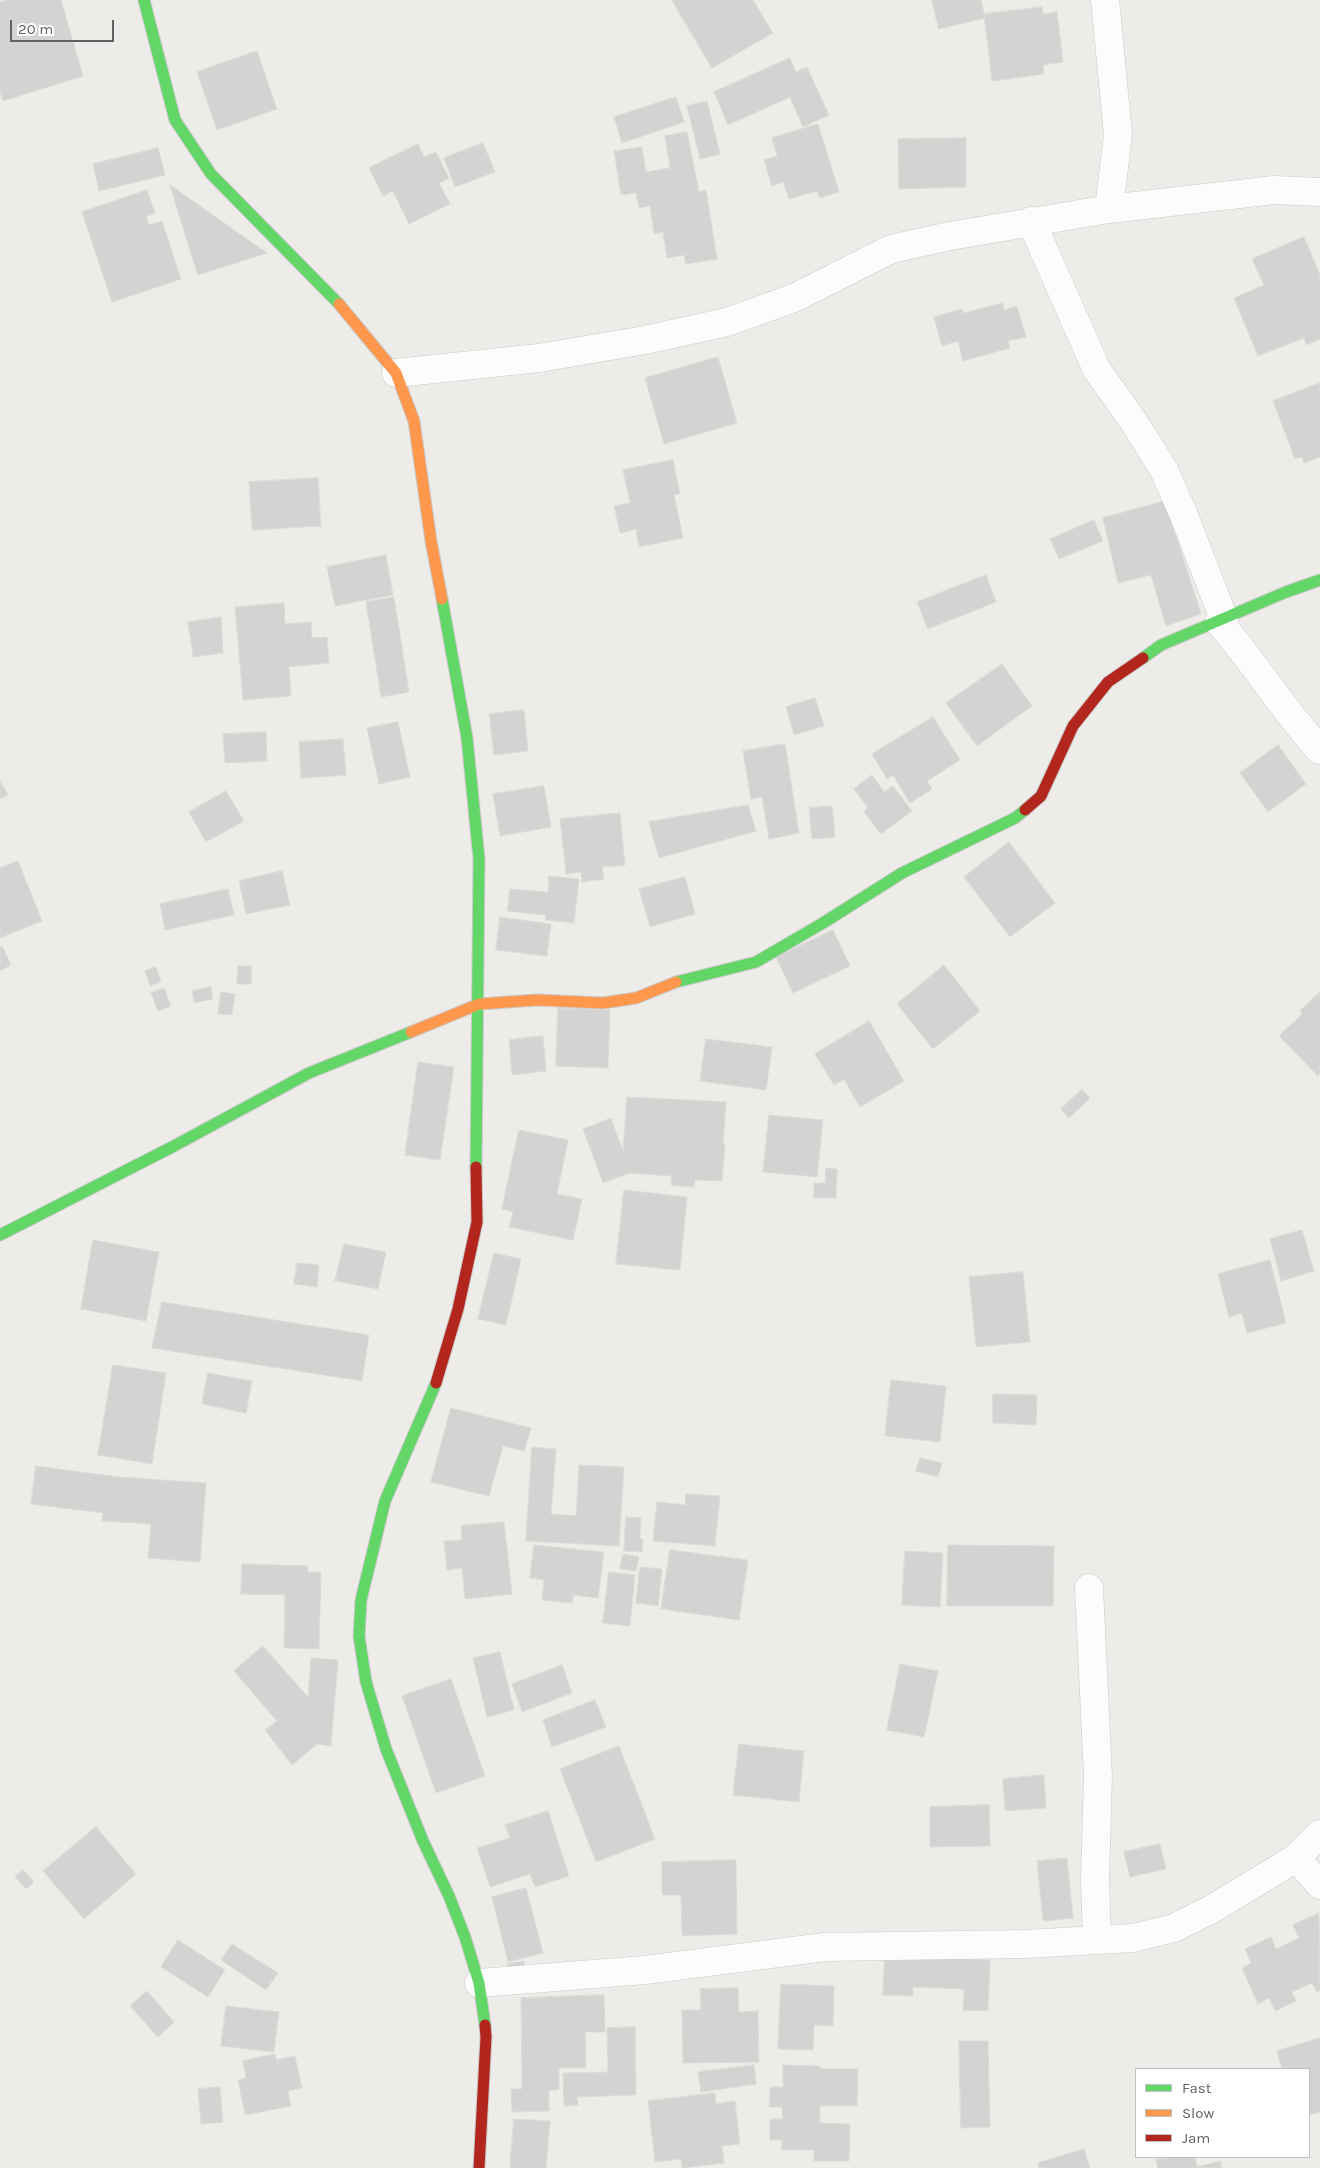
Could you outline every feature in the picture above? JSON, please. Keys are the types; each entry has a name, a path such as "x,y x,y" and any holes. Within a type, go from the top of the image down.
{"street":[{"path":"144,0 175,120 211,174 346,311 396,373 414,421 430,541 467,738 479,859 475,1120 477,1222 458,1309 435,1385 385,1501 361,1600 359,1636 366,1682 386,1749 423,1841 456,1912 479,1983 486,2037 479,2168"},
{"path":"1105,0 1118,134 1109,209"},
{"path":"396,373 539,358 645,340 728,322 794,298 891,249 950,236 1109,209 1274,190 1320,192"},
{"path":"1031,221 1097,370 1134,422 1164,470 1184,513 1221,621 1267,684 1320,750"},
{"path":"0,1235 174,1146 309,1073 478,1004 537,1000 603,1003 620,1001 636,998 684,979 756,962 902,873 1015,818 1041,796 1073,726 1108,682 1161,645 1286,592 1320,580"},
{"path":"1089,1588 1098,1776 1095,1879 1097,1940"},
{"path":"479,1983 645,1970 825,1947 1026,1944 1133,1938 1174,1928 1212,1909 1296,1858 1320,1834"},
{"path":"1296,1858 1320,1885"}],"building":[{"path":"8,0 61,0 83,76 3,101 0,92 0,2"},
{"path":"672,0 753,0 773,33 712,68"},
{"path":"932,0 981,0 985,18 939,29"},
{"path":"1042,7 1043,14 1057,12 1063,62 1043,65 1044,74 992,81 984,14"},
{"path":"257,51 277,109 217,130 197,72"},
{"path":"790,58 796,72 807,67 829,115 803,127 790,97 728,125 714,92"},
{"path":"676,97 684,122 622,143 614,117"},
{"path":"707,101 720,154 700,159 687,106"},
{"path":"818,124 839,192 820,198 817,191 789,199 783,182 772,186 764,160 777,156 772,138"},
{"path":"687,132 699,192 706,190 717,259 686,264 684,255 667,258 663,232 654,234 650,206 639,208 636,193 621,195 614,151 642,147 646,172 670,168 665,136"},
{"path":"966,138 966,187 899,189 898,139"},
{"path":"483,143 495,172 455,187 444,158"},
{"path":"418,144 424,157 436,152 449,178 439,183 450,204 409,224 393,191 383,196 369,168"},
{"path":"158,148 165,175 99,191 93,164"},
{"path":"170,185 267,253 198,275"},
{"path":"147,190 155,213 146,217 149,225 162,221 181,279 112,302 82,212"},
{"path":"1304,237 1320,275 1320,339 1306,345 1304,338 1258,356 1234,298 1264,285 1252,259"},
{"path":"1003,303 1004,310 1017,306 1026,337 1008,341 1010,348 963,361 958,341 942,346 934,317 962,309 963,313"},
{"path":"718,357 737,423 664,444 645,378"},
{"path":"1320,383 1320,457 1304,463 1302,457 1295,459 1273,401"},
{"path":"673,460 680,494 674,495 683,538 639,547 636,529 620,533 614,506 630,503 623,470"},
{"path":"318,478 321,526 252,530 249,482"},
{"path":"1165,501 1201,614 1166,626 1151,575 1118,583 1103,518"},
{"path":"1094,520 1103,541 1059,559 1050,539"},
{"path":"386,555 393,595 335,606 327,567"},
{"path":"986,575 996,602 928,629 917,602"},
{"path":"394,597 409,692 381,697 366,602"},
{"path":"284,603 285,624 311,622 312,638 327,637 329,663 289,667 291,696 243,700 235,607"},
{"path":"221,617 223,653 193,657 188,622"},
{"path":"1002,664 1032,706 977,746 946,703"},
{"path":"815,698 824,726 794,735 786,707"},
{"path":"524,710 528,751 494,755 489,714"},
{"path":"933,717 960,760 927,781 932,789 910,803 893,775 887,779 872,754"},
{"path":"398,722 410,777 379,784 367,728"},
{"path":"266,732 267,761 225,763 223,734"},
{"path":"343,739 346,775 301,778 299,742"},
{"path":"785,744 799,833 769,839 762,797 751,799 743,751"},
{"path":"1278,745 1306,784 1268,812 1240,773"},
{"path":"872,775 884,792 893,786 912,811 881,834 864,812 868,808 854,789"},
{"path":"0,780 8,795 0,799"},
{"path":"544,786 551,827 500,836 493,794"},
{"path":"226,791 244,821 206,842 189,812"},
{"path":"748,805 756,831 659,858 649,822"},
{"path":"832,806 835,837 812,839 809,808"},
{"path":"620,813 625,865 602,867 604,879 582,882 581,872 566,874 560,819"},
{"path":"1009,842 1055,903 1010,937 964,877"},
{"path":"18,861 42,921 0,938 0,868"},
{"path":"282,871 290,905 246,914 239,881"},
{"path":"549,876 579,879 574,923 545,920 546,915 507,911 510,889 548,892"},
{"path":"685,877 695,914 650,927 639,889"},
{"path":"228,889 234,915 165,930 160,904"},
{"path":"500,917 551,924 547,956 496,950"},
{"path":"833,930 850,966 793,993 776,957"},
{"path":"2,946 11,965 0,971 0,947"},
{"path":"944,965 980,1011 933,1049 897,1004"},
{"path":"238,966 252,966 251,984 237,984"},
{"path":"156,967 161,982 150,986 145,971"},
{"path":"211,987 213,999 194,1003 192,991"},
{"path":"164,988 171,1006 158,1011 151,993"},
{"path":"221,992 235,994 232,1015 218,1014"},
{"path":"1320,992 1320,1074 1318,1076 1279,1036 1302,1014 1300,1011"},
{"path":"558,1008 610,1010 608,1068 556,1066"},
{"path":"869,1021 904,1081 860,1107 844,1079 834,1085 815,1054"},
{"path":"543,1036 546,1071 512,1075 509,1040"},
{"path":"706,1039 772,1047 766,1090 700,1081"},
{"path":"418,1062 454,1067 440,1160 405,1155"},
{"path":"1082,1089 1090,1098 1069,1118 1061,1109"},
{"path":"627,1097 726,1102 722,1181 695,1180 694,1187 671,1185 672,1176 629,1173 603,1183 583,1129 611,1118 623,1151"},
{"path":"769,1115 823,1120 817,1177 763,1172"},
{"path":"519,1130 568,1140 557,1194 582,1199 573,1240 509,1227 513,1212 502,1209"},
{"path":"826,1168 837,1169 836,1198 814,1198 814,1183 825,1183"},
{"path":"624,1190 687,1197 680,1270 616,1264"},
{"path":"1302,1230 1314,1271 1281,1281 1270,1239"},
{"path":"93,1240 159,1252 146,1321 81,1309"},
{"path":"344,1244 386,1252 378,1289 335,1281"},
{"path":"494,1253 521,1259 506,1325 478,1319"},
{"path":"1270,1260 1286,1323 1247,1333 1242,1313 1229,1317 1218,1274"},
{"path":"297,1263 319,1265 317,1287 294,1284"},
{"path":"1023,1272 1030,1342 976,1347 969,1277"},
{"path":"162,1302 369,1335 362,1381 152,1348"},
{"path":"113,1365 166,1373 152,1464 98,1455"},
{"path":"208,1373 252,1381 246,1413 202,1404"},
{"path":"891,1380 946,1386 940,1442 885,1436"},
{"path":"993,1394 1037,1395 1036,1425 993,1423"},
{"path":"451,1408 531,1428 524,1451 503,1446 489,1496 431,1482"},
{"path":"532,1447 556,1449 551,1514 576,1516 579,1465 624,1467 619,1546 526,1541"},
{"path":"920,1458 942,1463 938,1477 916,1471"},
{"path":"36,1466 119,1477 206,1483 200,1562 148,1558 151,1524 102,1521 103,1513 31,1504"},
{"path":"686,1494 720,1496 715,1546 653,1541 657,1502 685,1505"},
{"path":"626,1517 641,1518 640,1539 643,1539 642,1552 624,1551"},
{"path":"504,1522 512,1594 465,1599 462,1568 447,1570 444,1541 462,1540 461,1526"},
{"path":"534,1545 604,1552 598,1598 573,1595 572,1603 542,1600 544,1580 530,1578"},
{"path":"948,1545 1054,1546 1053,1606 947,1606"},
{"path":"670,1550 748,1560 739,1620 661,1609"},
{"path":"905,1551 943,1553 940,1607 902,1605"},
{"path":"623,1554 639,1557 636,1571 620,1569"},
{"path":"242,1564 308,1566 308,1572 321,1572 319,1649 284,1648 285,1595 241,1594"},
{"path":"640,1567 662,1569 658,1606 636,1603"},
{"path":"609,1572 635,1575 630,1626 603,1623"},
{"path":"263,1646 308,1697 311,1658 338,1660 331,1746 317,1744 292,1765 265,1730 277,1721 234,1671"},
{"path":"500,1652 514,1710 487,1717 473,1658"},
{"path":"900,1664 938,1671 924,1737 887,1730"},
{"path":"562,1665 572,1693 522,1712 512,1684"},
{"path":"451,1679 485,1776 436,1793 402,1696"},
{"path":"595,1700 606,1727 552,1747 543,1720"},
{"path":"739,1744 804,1751 799,1802 733,1795"},
{"path":"619,1746 655,1839 596,1862 560,1769"},
{"path":"1044,1775 1046,1808 1005,1811 1003,1779"},
{"path":"989,1805 990,1846 930,1847 930,1807"},
{"path":"548,1811 569,1876 535,1887 530,1874 490,1887 477,1848 510,1838 505,1825"},
{"path":"96,1827 136,1874 84,1919 43,1871"},
{"path":"1160,1844 1166,1869 1130,1877 1124,1852"},
{"path":"1067,1858 1073,1918 1043,1921 1037,1861"},
{"path":"736,1860 737,1934 682,1936 681,1895 662,1895 662,1862"},
{"path":"23,1870 34,1882 26,1889 15,1877"},
{"path":"526,1888 543,1953 508,1962 492,1897"},
{"path":"1319,1913 1320,1990 1317,1992 1312,1983 1292,1992 1296,2001 1275,2011 1269,1998 1258,2004 1242,1968 1251,1963 1245,1949 1271,1937 1276,1949 1299,1938 1293,1925"},
{"path":"178,1940 225,1970 208,1997 161,1967"},
{"path":"232,1944 278,1973 266,1990 221,1960"},
{"path":"885,1956 990,1960 988,2011 963,2010 964,1989 913,1987 913,1996 883,1995"},
{"path":"524,1961 526,1973 509,1976 507,1964"},
{"path":"781,1984 834,1986 833,2026 814,2025 813,2050 778,2049"},
{"path":"738,1988 739,2012 758,2011 759,2062 683,2063 682,2010 701,2010 700,1989"},
{"path":"147,1991 174,2022 158,2037 130,2006"},
{"path":"604,1995 605,2032 585,2032 586,2068 559,2068 559,2090 549,2090 549,2111 512,2112 511,2089 522,2089 521,1998"},
{"path":"226,2006 279,2012 274,2052 221,2046"},
{"path":"635,2027 636,2095 577,2097 578,2105 564,2106 563,2073 608,2072 607,2028"},
{"path":"1320,2038 1320,2112 1310,2115 1310,2068 1282,2068 1277,2051"},
{"path":"959,2041 988,2041 990,2127 961,2128"},
{"path":"275,2054 276,2060 295,2056 302,2088 288,2091 291,2106 245,2115 238,2080 246,2078 243,2061"},
{"path":"754,2065 756,2084 701,2092 698,2072"},
{"path":"783,2065 820,2066 820,2069 858,2069 857,2106 820,2106 820,2123 850,2124 849,2161 814,2161 814,2150 782,2150 782,2140 770,2140 770,2119 783,2119 782,2107 769,2107 770,2087 783,2087"},
{"path":"220,2087 223,2122 201,2124 198,2089"},
{"path":"715,2093 716,2104 735,2101 740,2144 722,2146 724,2163 682,2168 681,2159 655,2162 648,2101"},
{"path":"514,2119 550,2121 546,2168 510,2168"},
{"path":"1084,2149 1090,2168 1039,2168 1038,2163"},
{"path":"1165,2158 1195,2158 1197,2167 1220,2161 1222,2168 1158,2168 1156,2160"}],"traffic: fast":[{"path":"144,0 175,120 211,174 339,304"},
{"path":"1143,658 1161,645 1286,592 1320,580"},
{"path":"442,599 467,738 479,859 476,1167"},
{"path":"676,982 756,962 823,923 902,873 1015,818 1025,810"},
{"path":"0,1235 174,1146 309,1073 411,1032"},
{"path":"436,1383 385,1501 361,1600 359,1636 366,1682 386,1749 423,1841 449,1896 465,1937 479,1983 485,2025"}],"traffic: slow":[{"path":"339,304 396,373 414,421 431,541 442,599"},
{"path":"411,1032 479,1004 537,1000 603,1003 636,998 676,982"}],"traffic: jam":[{"path":"1025,810 1041,796 1073,726 1108,682 1143,658"},
{"path":"436,1383 458,1309 477,1222 476,1167"},
{"path":"479,2168 486,2037 485,2025"}]}
